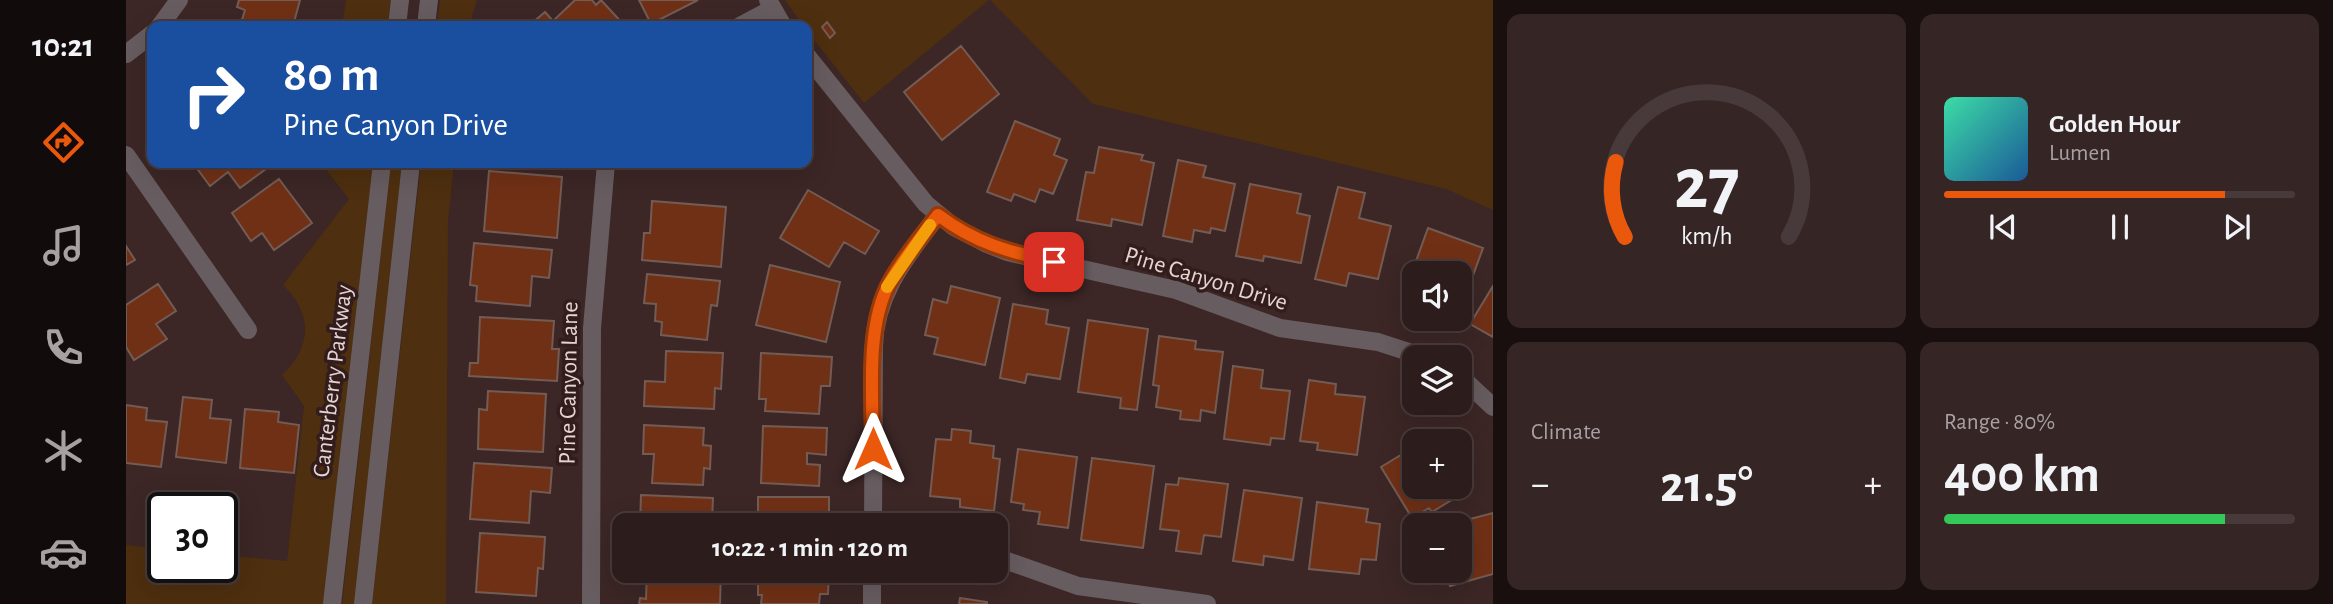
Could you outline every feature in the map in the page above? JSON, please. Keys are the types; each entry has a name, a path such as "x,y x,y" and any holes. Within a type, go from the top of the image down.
{"street":[{"path":"164,21 179,0"},
{"path":"398,21 400,0"},
{"path":"427,21 429,0"},
{"path":"747,21 770,5 780,21"},
{"path":"126,54 147,38"},
{"name":"Pine Canyon Drive","path":"812,62 920,198 938,215 972,237 1007,252 1176,290 1280,328 1378,342 1402,350"},
{"path":"126,155 248,330"},
{"name":"Canterberry Parkway","path":"332,604 381,168"},
{"path":"363,604 410,168"},
{"name":"Pine Canyon Lane","path":"591,604 592,328 606,168"},
{"path":"873,513 874,337 877,318 890,281 938,215"},
{"path":"1472,387 1493,407"},
{"path":"1008,561 1078,586 1207,604"},
{"path":"872,583 872,604"}],"shaded area":[{"path":"346,0 391,0 389,21 343,21"},
{"path":"440,0 477,0 471,21 438,21"},
{"path":"785,0 989,0 864,103 812,37 812,21 800,21"},
{"path":"990,0 1493,0 1493,210 1446,189 1093,104"},
{"path":"325,168 372,168 324,604 126,604 126,545 147,547 147,583 238,583 238,556 287,561 304,406 282,375 299,353 305,330 300,307 283,285 349,199"},
{"path":"390,168 404,168 355,604 342,604"},
{"path":"420,168 453,168 448,222 446,604 372,604"}],"building":[{"path":"239,0 300,0 294,21 242,21 245,10 237,7"},
{"path":"575,0 592,0 596,5 601,0 620,21 553,21"},
{"path":"639,0 698,0 657,21 650,21"},
{"path":"545,12 553,21 534,21"},
{"path":"827,22 835,33 830,38 822,27"},
{"path":"961,46 999,94 942,140 904,92"},
{"path":"1015,121 1060,139 1054,155 1067,160 1053,194 1040,189 1035,202 1014,194 1011,201 987,192"},
{"path":"1099,147 1143,155 1141,160 1154,163 1142,225 1112,219 1111,226 1077,220 1086,172 1094,173"},
{"path":"1178,160 1206,166 1203,177 1235,184 1225,231 1211,228 1210,233 1194,230 1192,242 1163,236"},
{"path":"197,168 267,168 240,188 228,172 210,186"},
{"path":"489,171 562,177 557,238 484,231"},
{"path":"279,179 312,223 274,250 262,233 251,241 232,213"},
{"path":"1250,184 1301,194 1297,213 1310,216 1301,263 1264,256 1263,261 1236,256"},
{"path":"1338,187 1365,193 1359,218 1391,226 1378,279 1349,273 1346,286 1315,279"},
{"path":"808,190 879,231 865,254 844,242 829,267 780,238"},
{"path":"652,201 726,207 721,267 642,260 644,233 650,233"},
{"path":"1428,228 1483,248 1472,278 1472,261 1416,261"},
{"path":"474,243 552,250 549,278 532,276 530,306 476,301 477,286 470,285"},
{"path":"126,246 135,260 126,265"},
{"path":"770,265 840,282 826,342 756,325"},
{"path":"647,274 720,281 717,306 711,305 707,340 661,335 662,322 655,321 656,304 644,303"},
{"path":"158,284 176,311 156,324 167,339 134,360 126,347 126,305"},
{"path":"951,286 1000,298 985,365 934,354 938,338 925,335 933,299 947,303"},
{"path":"1493,286 1493,337 1472,325"},
{"path":"1013,304 1048,310 1046,324 1069,328 1060,379 1027,374 1025,383 1000,378"},
{"path":"480,317 554,321 552,349 559,349 557,381 469,376 470,363 478,363"},
{"path":"1088,320 1148,329 1137,410 1120,408 1121,398 1078,392"},
{"path":"1159,336 1196,341 1195,349 1223,352 1215,413 1201,410 1200,421 1180,419 1181,411 1156,407 1159,386 1153,385"},
{"path":"666,351 723,353 721,389 715,388 714,409 644,406 645,381 665,382"},
{"path":"761,353 832,357 830,386 821,386 819,414 765,411 766,399 759,399"},
{"path":"1233,366 1263,370 1261,388 1290,391 1284,439 1271,438 1270,445 1224,439"},
{"path":"1309,380 1336,384 1335,394 1365,397 1357,455 1317,450 1318,443 1300,441"},
{"path":"488,391 546,394 543,452 478,449 479,409 487,410"},
{"path":"183,397 212,400 210,418 231,420 226,463 176,457"},
{"path":"126,405 147,408 146,420 167,422 161,467 126,463"},
{"path":"245,409 279,412 278,422 299,425 294,473 240,468"},
{"path":"644,425 704,428 703,445 711,446 710,469 704,468 703,485 652,483 654,454 643,454"},
{"path":"763,426 827,428 826,455 807,453 807,464 820,465 819,486 761,483"},
{"path":"952,429 971,431 970,443 994,446 993,458 1000,459 994,511 960,507 960,499 930,496 936,439 951,440"},
{"path":"1018,449 1077,457 1068,528 1038,524 1040,512 1023,510 1024,504 1011,502"},
{"path":"1402,454 1402,499 1453,499 1432,512 1429,508 1420,513 1409,513 1381,467"},
{"path":"1092,458 1154,466 1143,548 1081,540"},
{"path":"474,463 552,468 550,493 531,491 529,523 470,519"},
{"path":"1179,478 1228,484 1221,537 1204,535 1201,554 1176,551 1179,531 1160,529 1166,484 1178,485"},
{"path":"1244,490 1302,498 1293,560 1264,556 1263,565 1233,561"},
{"path":"641,495 713,498 712,513 640,513"},
{"path":"758,497 829,497 829,513 758,513"},
{"path":"1317,502 1368,509 1366,522 1380,524 1376,560 1361,559 1359,574 1309,569"},
{"path":"1493,513 1493,574 1472,580 1472,518"},
{"path":"480,533 545,537 543,569 538,568 536,596 476,592"},
{"path":"647,583 721,583 720,604 639,604 640,598 646,599"},
{"path":"758,583 829,583 828,594 820,594 819,604 761,604 762,595 758,595"},
{"path":"960,598 987,602 987,604 959,604"}],"slow traffic":[{"path":"887,287 930,225"}],"route":[{"path":"873,449 874,337 879,309 890,281 938,215 954,228 996,248 1054,262"}]}
